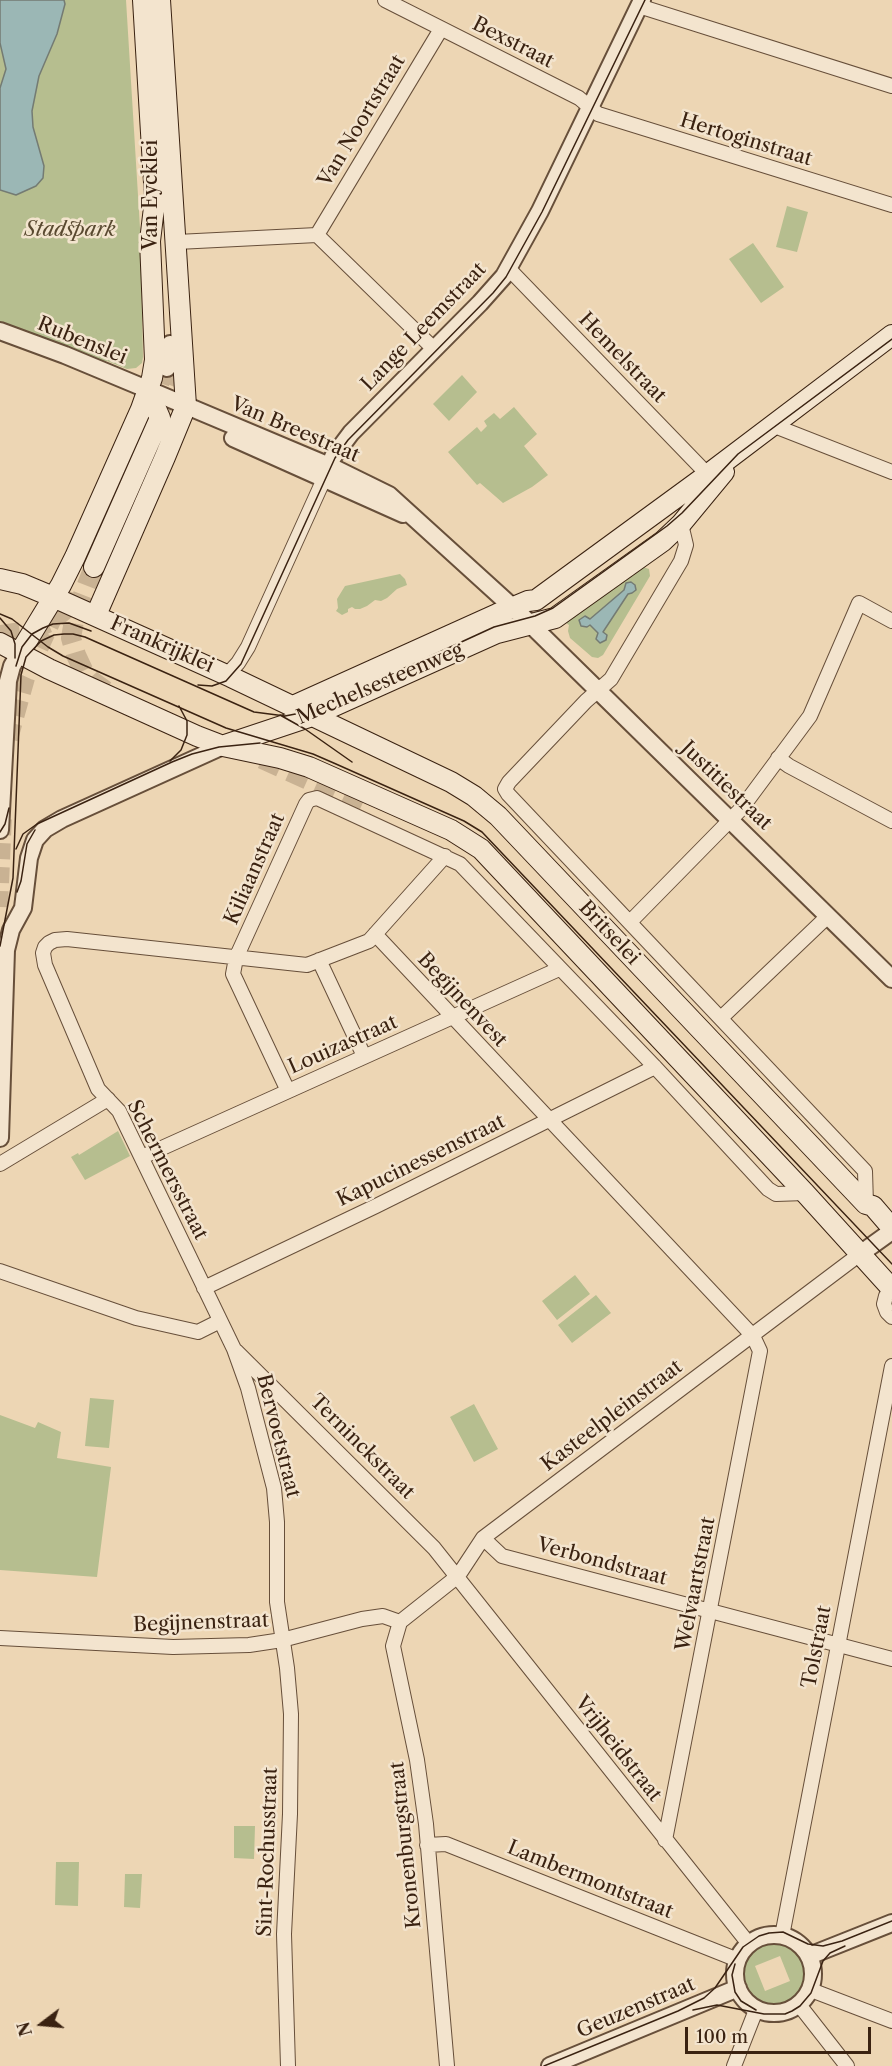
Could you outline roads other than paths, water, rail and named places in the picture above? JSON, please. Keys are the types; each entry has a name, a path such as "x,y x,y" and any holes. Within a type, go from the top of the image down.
{"main road":[{"name":"Van Eycklei","path":"143,0 155,199 150,240 155,360 149,398"},
{"name":"Van Eycklei","path":"160,0 177,242 184,411"},
{"name":"Van Eycklei","path":"169,369 171,344 166,246 168,221 174,199"},
{"name":"Mechelsesteenweg","path":"223,746 312,716 497,633 555,618 663,541 681,524 712,479 744,446 892,335"},
{"path":"19,654 75,557 149,398"},
{"path":"94,567 160,418 149,398"},
{"path":"96,615 184,411"},
{"name":"Mechelsesteenweg","path":"293,706 528,601 536,600 712,479"},
{"name":"Frankrijklei","path":"3,577 96,615 312,716"},
{"path":"0,643 178,728 223,746"},
{"name":"Britselei","path":"312,716 458,786 498,816 866,1204 873,1206 892,1230"},
{"name":"Britselei","path":"223,746 280,758 309,767 468,839 481,849 860,1254"},
{"path":"364,805 458,848 474,859 516,904 545,916"},
{"path":"860,1254 892,1289"}],"street":[{"name":"Bexstraat","path":"391,1 441,29 579,98 591,108"},
{"path":"641,3 892,86"},
{"name":"Lange Leemstraat","path":"227,675 248,647 340,446 495,287 508,268 540,211 641,3"},
{"name":"Van Noortstraat","path":"317,234 441,29"},
{"name":"Hertoginstraat","path":"591,108 598,114 892,205"},
{"path":"177,242 317,234 434,349"},
{"name":"Hemelstraat","path":"508,268 712,479"},
{"name":"Rubenslei","path":"0,332 65,355 149,398"},
{"name":"Van Breestraat","path":"149,398 327,473 418,521 530,624"},
{"path":"772,425 892,472"},
{"path":"598,690 611,679 681,561 686,545 681,524"},
{"path":"75,557 81,567 100,575 114,574"},
{"path":"630,922 741,809 810,716 859,603 892,621"},
{"name":"Justitiestraat","path":"530,624 892,979"},
{"path":"0,826 8,681 12,666 19,654"},
{"name":"Britselei","path":"598,690 506,786 508,794 865,1171 866,1204"},
{"name":"Mechelsesteenweg","path":"0,1138 6,946 11,930 23,908 31,852 35,840 40,833 62,819 223,746"},
{"path":"778,758 892,820"},
{"path":"334,778 344,810 460,864 655,1067 770,1191 780,1194 805,1193"},
{"name":"Kiliaanstraat","path":"236,958 306,804 312,799 321,799 344,810"},
{"path":"288,1091 233,974 236,958 307,965 369,941 445,856"},
{"path":"721,1018 828,916"},
{"name":"Begijnenvest","path":"375,934 753,1336"},
{"name":"Schermersstraat","path":"234,1349 119,1110 98,1089 45,965 43,953 49,943 67,939 236,958"},
{"path":"319,960 364,1056"},
{"name":"Louizastraat","path":"142,1157 559,969"},
{"name":"Kapucinessenstraat","path":"204,1288 549,1121 655,1067"},
{"path":"0,1164 108,1099"},
{"name":"Britselei","path":"860,1254 892,1230"},
{"name":"Kasteelpleinstraat","path":"400,1622 458,1576 487,1542 860,1254"},
{"path":"0,1271 136,1318 198,1332 220,1322"},
{"path":"892,1289 886,1296 884,1304 892,1317"},
{"name":"Welvaartstraat","path":"666,1840 760,1351 753,1336"},
{"name":"Terninckstraat","path":"234,1349 434,1548 458,1576"},
{"name":"Bervoetstraat","path":"234,1349 248,1388 274,1488 277,1522 278,1602 282,1640"},
{"name":"Tolstraat","path":"782,1936 892,1366"},
{"name":"Verbondstraat","path":"487,1542 502,1556 892,1659"},
{"name":"Vrijheidstraat","path":"458,1576 749,1944"},
{"name":"Begijnenstraat","path":"0,1638 173,1647 249,1645 282,1640 362,1619 383,1616 400,1622"},
{"name":"Kronenburgstraat","path":"400,1622 393,1646 417,1760 447,2066"},
{"name":"Sint-Rochusstraat","path":"282,1640 291,1714 290,1814 284,1934 288,2066"},
{"name":"Lambermontstraat","path":"427,1845 446,1844 738,1960"},
{"path":"809,1956 892,1923"},
{"path":"768,1935 782,1936 801,1945 809,1956 814,1973 810,1990 800,2006 783,2013 774,2014 756,2010 745,2001 738,1988 735,1974 738,1960 749,1944 768,1935"},
{"name":"Geuzenstraat","path":"550,2066 738,1988"},
{"path":"810,1990 892,2021"},
{"path":"800,2006 847,2066"},
{"path":"735,2066 756,2010"}],"water":[{"path":"0,0 64,0 65,4 57,34 39,76 32,111 33,127 44,166 43,178 36,186 16,195 0,190 0,88 6,69 0,43"},
{"path":"631,582 635,585 636,590 628,594 603,632 607,635 606,640 600,643 596,639 598,633 590,625 581,626 579,620 585,616 590,619 624,590 626,583"}],"tunnel":[{"path":"153,406 167,368"},
{"path":"159,413 170,384 171,370"},
{"path":"94,567 75,615 71,638 84,672 106,691"},
{"path":"10,739 27,678 67,590"},
{"path":"0,635 29,631 50,622 66,609 76,595"},
{"path":"262,759 364,805"},
{"path":"0,907 4,815"}],"tram line":[{"path":"198,685 212,686 226,681 241,664 335,458 348,440 493,293 506,277 542,212 645,0"},
{"path":"0,946 13,878 21,675 26,657 41,641 54,635 64,634 85,637 254,712 285,716 311,711 494,627 535,616 553,608 667,526 738,454 892,339"},
{"path":"0,614 12,619 63,656 226,728 313,754 464,821 482,832 892,1264"},
{"path":"0,618 11,631 15,644 15,658"},
{"path":"16,666 22,647 32,634 43,628 53,624 69,623 91,631"},
{"path":"170,761 181,750 187,735 187,721 179,706"},
{"path":"280,715 305,729 352,762"},
{"path":"16,849 23,834 37,824 172,762 219,747 260,743"},
{"path":"0,832 5,824 9,808"},
{"path":"17,892 27,844 35,830"},
{"path":"544,2066 704,1998 715,1988 743,1947 759,1936 783,1932 808,1944 823,1946 892,1921"},
{"path":"693,2010 717,2005 764,2014 785,2014 800,2006 811,1993 823,1961 830,1953 845,1946"},
{"path":"735,1964 732,1975 735,1992 741,2001 756,2010"}],"park label":[{"name":"Stadspark","path":"70,230"}]}
